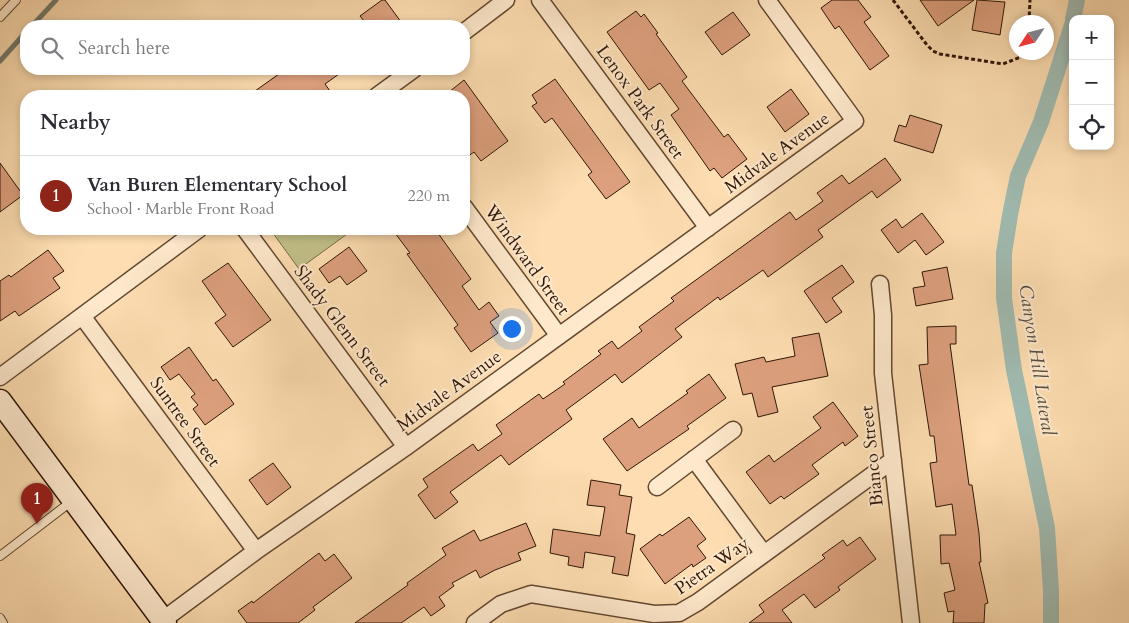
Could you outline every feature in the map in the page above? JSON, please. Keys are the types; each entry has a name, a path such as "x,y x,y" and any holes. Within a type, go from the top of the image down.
{"street":[{"path":"470,27 506,0"},
{"name":"Lenox Park Street","path":"540,0 708,228"},
{"name":"Midvale Avenue","path":"162,622 256,551 406,447 855,121 767,0"},
{"path":"387,90 406,75"},
{"name":"Windward Street","path":"470,215 559,336"},
{"path":"0,376 191,235"},
{"name":"Shady Glenn Street","path":"249,235 406,447"},
{"name":"Bianco Street","path":"880,284 883,315 883,373 911,623"},
{"name":"Suntree Street","path":"82,316 256,551"},
{"path":"0,401 162,622"},
{"path":"657,487 733,430"},
{"path":"694,459 764,554"},
{"name":"Pietra Way","path":"475,623 501,604 531,594 654,614 679,613 698,602 893,460"}],"lane":[{"path":"0,16 16,0"},
{"path":"0,556 73,500"},
{"path":"0,618 3,623"}],"path":[{"path":"894,0 927,46 933,51 974,61 1003,64 1013,60"},
{"path":"1029,15 1030,0"}],"shaded area":[{"path":"274,235 346,235 299,269"}],"building":[{"path":"382,0 385,0 400,20 363,20 360,16"},
{"path":"832,0 858,0 871,17 864,22 889,56 870,70 839,26 835,29 821,8"},
{"path":"920,0 974,0 938,26"},
{"path":"977,0 1005,2 1000,35 972,30"},
{"path":"636,11 641,17 644,14 658,33 656,34 687,77 682,81 724,137 728,134 747,159 722,178 714,168 710,171 671,115 679,109 660,83 649,90 607,32"},
{"path":"733,12 750,35 722,55 705,32"},
{"path":"278,75 338,75 325,84 329,90 256,90"},
{"path":"555,79 630,182 606,199 588,175 592,172 552,118 545,123 532,106 537,103 532,95"},
{"path":"464,80 508,141 481,161 474,152 470,155 470,90 452,90"},
{"path":"791,89 809,114 785,132 767,107"},
{"path":"910,115 942,125 933,153 894,141 899,125 906,127"},
{"path":"885,158 901,180 877,198 872,191 818,230 823,237 768,277 763,270 720,300 718,297 675,329 682,337 622,383 615,374 566,410 572,419 509,465 501,455 450,492 458,502 435,519 418,495 428,487 423,479 473,444 478,451 502,434 496,425 539,394 543,399 565,384 563,382 601,354 598,351 612,341 618,349 642,331 639,327 674,301 671,298 790,212 796,220 823,201 817,193 842,175 849,184"},
{"path":"0,163 20,191 20,197 0,212"},
{"path":"922,213 944,242 926,255 915,240 898,253 881,230 896,219 902,228"},
{"path":"396,235 439,235 471,279 462,286 479,310 489,302 499,316 490,322 498,333 471,352 454,328 458,325 407,254 410,253"},
{"path":"349,247 367,271 347,285 340,276 329,283 319,269"},
{"path":"48,250 64,271 53,278 60,288 19,316 15,311 0,321 0,281 9,275 11,277"},
{"path":"228,263 271,320 233,347 215,323 226,315 202,281"},
{"path":"842,265 854,282 832,298 842,312 826,323 804,291"},
{"path":"947,267 953,299 916,306 913,288 925,286 922,272"},
{"path":"956,326 956,344 950,344 969,485 972,485 979,533 981,562 979,562 988,603 985,604 984,623 953,623 954,611 948,612 944,593 955,590 949,563 941,564 940,535 956,535 952,504 936,507 930,463 937,462 934,436 930,436 919,365 928,364 927,327"},
{"path":"819,333 828,376 772,387 778,412 758,417 752,393 743,395 735,364 764,357 766,362 795,356 792,338"},
{"path":"189,347 213,381 216,379 234,404 205,425 193,409 198,405 191,397 195,394 179,374 170,380 161,367"},
{"path":"709,374 726,398 687,426 689,429 627,471 603,439 632,418 639,428 688,393 686,391"},
{"path":"833,402 858,436 845,446 843,442 812,465 819,474 784,499 781,496 770,504 746,472 769,455 774,462 821,428 813,417"},
{"path":"273,463 291,487 267,505 249,480"},
{"path":"591,480 621,485 619,495 632,497 626,533 635,535 628,576 612,573 615,557 585,552 583,568 568,565 569,557 550,553 553,529 600,536 605,507 587,505"},
{"path":"689,517 706,539 697,546 706,558 693,567 692,564 665,584 640,549 660,534 662,536"},
{"path":"526,523 536,546 518,553 521,560 480,578 476,570 452,583 454,586 439,597 445,606 431,616 424,607 401,623 355,623 446,555 442,548 474,530 480,541"},
{"path":"860,537 876,559 838,587 840,590 815,608 804,594 782,610 792,623 749,623 764,612 759,605 825,558 822,555 843,540 847,546"},
{"path":"319,553 325,561 334,554 352,578 313,607 315,610 298,623 247,623 238,611 252,601 253,603"}],"waterway":[{"path":"38,20 56,0"},
{"name":"Canyon Hill Lateral","path":"1074,15 1077,0"},
{"name":"Canyon Hill Lateral","path":"1051,623 1047,528 1014,370 1004,298 1004,253 1018,176 1041,122 1069,34"},
{"path":"0,61 20,39"}],"place":[{"name":"Van Buren Elementary School","path":"37,524"}]}
